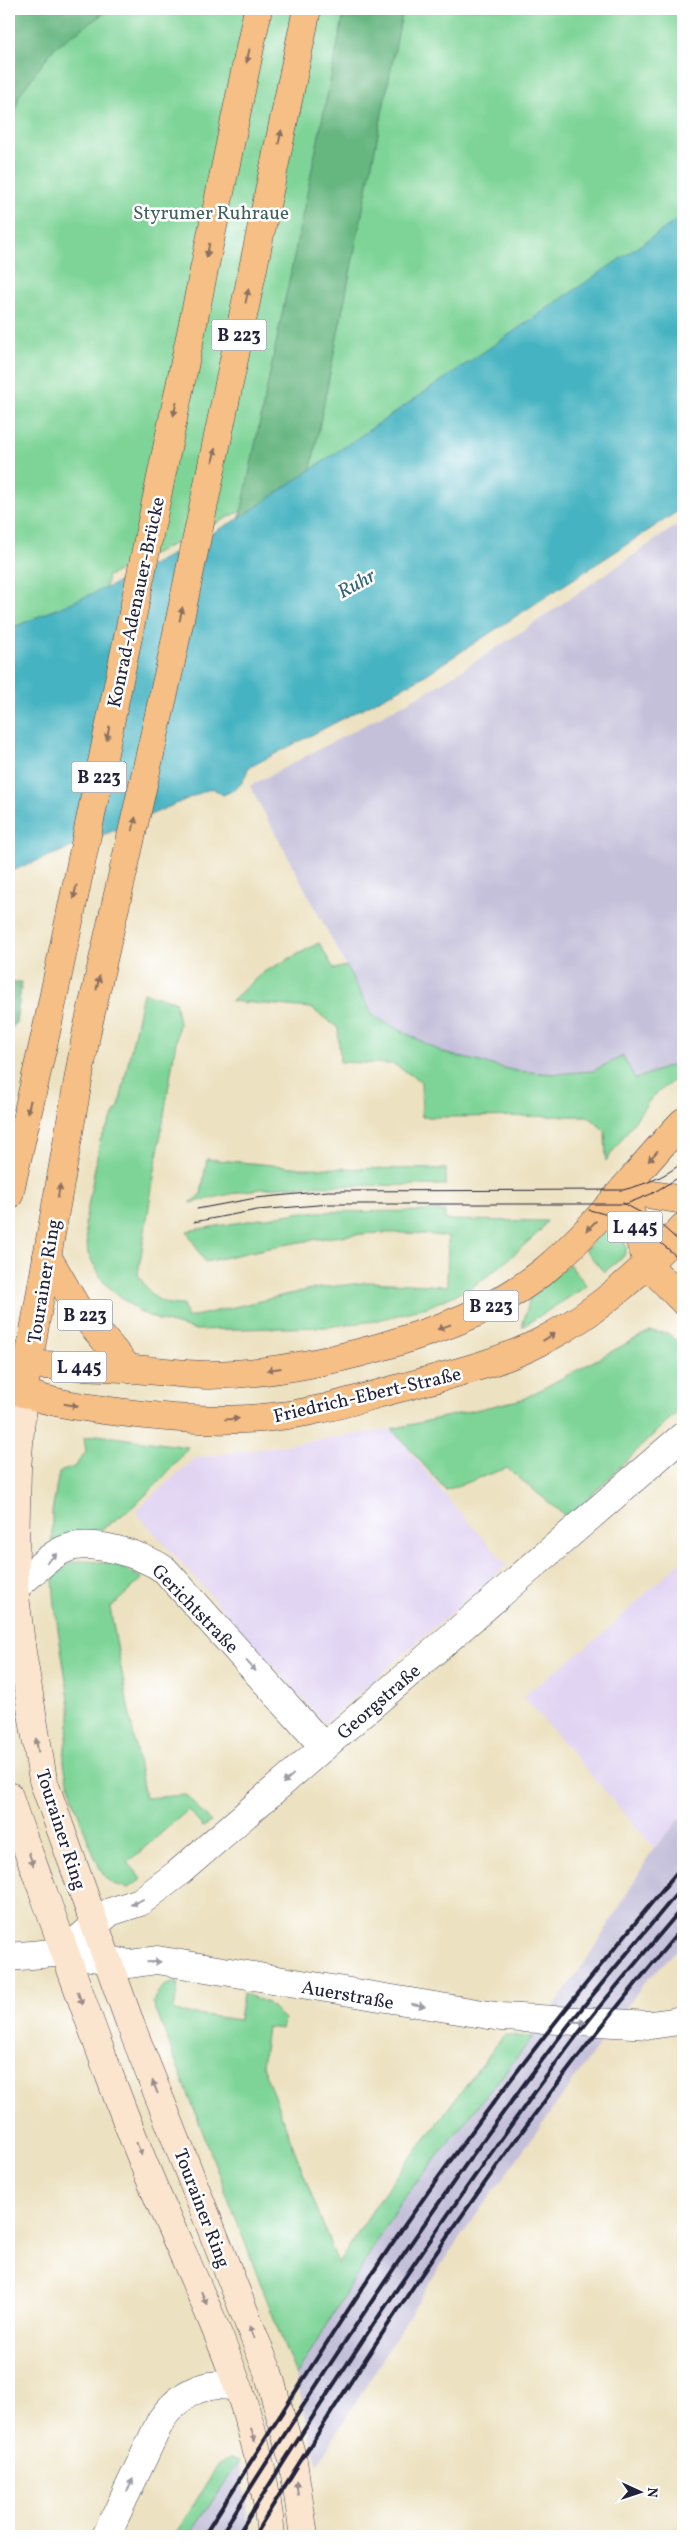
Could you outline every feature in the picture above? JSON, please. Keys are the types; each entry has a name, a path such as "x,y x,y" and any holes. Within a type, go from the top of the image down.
{"main road":[{"name":"Konrad-Adenauer-Brücke","path":"9,1195 48,1023 258,9"},
{"name":"Tourainer Ring","path":"304,2536 293,2461 268,2372 131,2026 43,1780 22,1652 14,1588 17,1469 16,1389 19,1366 47,1256 87,1030 173,652 307,9"},
{"name":"B 223","path":"47,1256 76,1306 129,1369 210,1375 323,1363 423,1335 466,1319 508,1297 545,1270 604,1213 683,1122"},
{"name":"L 445","path":"683,1200 623,1190 648,1265 683,1300"},
{"name":"Friedrich-Ebert-Straße","path":"16,1389 67,1405 164,1418 219,1420 273,1417 326,1407 467,1371 543,1341 612,1297 648,1265 683,1227"},
{"name":"L 445","path":"19,1366 129,1369"},
{"name":"Tourainer Ring","path":"9,1796 64,1952 153,2186 206,2301 239,2388 267,2495 270,2536"}],"street":[{"name":"Georgstraße","path":"64,1952 110,1912 140,1902 177,1874 683,1436"},
{"name":"Gerichtstraße","path":"14,1588 54,1555 72,1547 107,1548 134,1553 152,1561 166,1570 324,1747"},
{"name":"Auerstraße","path":"10,1961 64,1952 106,1958 130,1964 157,1960 501,2017 650,2026 682,2024"},
{"path":"106,2536 161,2420 173,2402 204,2387 231,2386 239,2388"}],"shaded area":[{"path":"683,521 683,1061 634,1079 623,1056 593,1071 556,1074 516,1071 444,1053 379,1021 373,1016 250,786 432,689 524,630"},
{"path":"392,1429 449,1500 507,1565 324,1723 135,1511 195,1458"},
{"path":"683,1559 683,1816 654,1848 523,1696 599,1637"},
{"path":"683,1816 683,1944 644,1983 446,2257 317,2465 296,2376 400,2203 536,2032 596,1946 654,1848"},
{"path":"229,2458 240,2460 250,2536 174,2536 219,2464"}],"green space":[{"name":"Styrumer Ruhraue","path":"9,9 683,9 683,364 213,664 241,511 108,576 105,589 9,629"},
{"path":"9,9 110,9 55,47 19,95 9,138"},
{"path":"345,9 403,9 310,473 240,518"},
{"path":"319,943 334,969 346,966 373,1016 444,1053 516,1071 556,1074 593,1071 623,1056 635,1079 683,1061 683,1073 652,1097 606,1161 605,1131 588,1116 422,1117 421,1081 393,1064 340,1062 338,1028 311,1008 231,1001 262,973"},
{"path":"9,982 22,982 16,1023 9,1031"},
{"path":"143,993 175,1001 179,1023 138,1274 146,1288 160,1301 174,1305 183,1305 187,1318 311,1289 370,1282 447,1286 448,1237 387,1233 356,1234 296,1243 205,1262 187,1231 303,1212 445,1211 445,1220 547,1221 539,1232 502,1265 471,1288 427,1307 375,1321 326,1327 196,1330 158,1320 138,1311 104,1283 88,1254 85,1223 100,1140 119,1106"},
{"path":"207,1159 304,1168 446,1169 446,1185 287,1186 244,1191 190,1203 201,1194"},
{"path":"605,1230 619,1235 627,1248 623,1257 604,1272 585,1250"},
{"path":"569,1264 587,1286 522,1327 530,1298"},
{"path":"650,1331 668,1334 683,1345 683,1409 665,1423 568,1518 507,1468 446,1490 392,1429 523,1399"},
{"path":"97,1435 188,1447 140,1501 110,1524 79,1540 52,1545 52,1512 59,1472 74,1467 86,1452 84,1438"},
{"path":"78,1561 112,1564 127,1569 142,1579 110,1608 145,1798 186,1795 211,1822 203,1827 188,1810 128,1862 142,1879 128,1888 110,1882 100,1869 81,1821 64,1763 70,1706 53,1578 66,1565"},
{"path":"178,1982 174,2011 239,2020 243,1993 268,2003 284,2019 282,2029 267,2027 262,2065 338,2264 383,2194 504,2035 533,2037 400,2203 296,2376 153,2002 162,1988"},
{"path":"229,2458 240,2460 189,2536 174,2536 219,2464"}],"water":[{"name":"Ruhr","path":"683,216 683,508 419,679 248,768 245,778 233,791 223,795 212,788 123,827 9,872 9,629 122,581 240,518"}],"tram line":[{"path":"197,1209 256,1198 328,1191 623,1190 655,1179 683,1162"},
{"path":"194,1222 257,1210 330,1204 626,1204 651,1194 683,1175"},
{"path":"623,1203 658,1222 683,1245"},
{"path":"589,1210 603,1213 640,1229 663,1244 683,1263"}],"railway":[{"path":"204,2536 351,2305 435,2182 538,2044 683,1865"},
{"path":"220,2536 379,2290 462,2169 565,2030 683,1886"},
{"path":"237,2536 355,2352 478,2172 577,2035 683,1907"},
{"path":"254,2536 353,2378 457,2223 566,2072 683,1927"}]}
